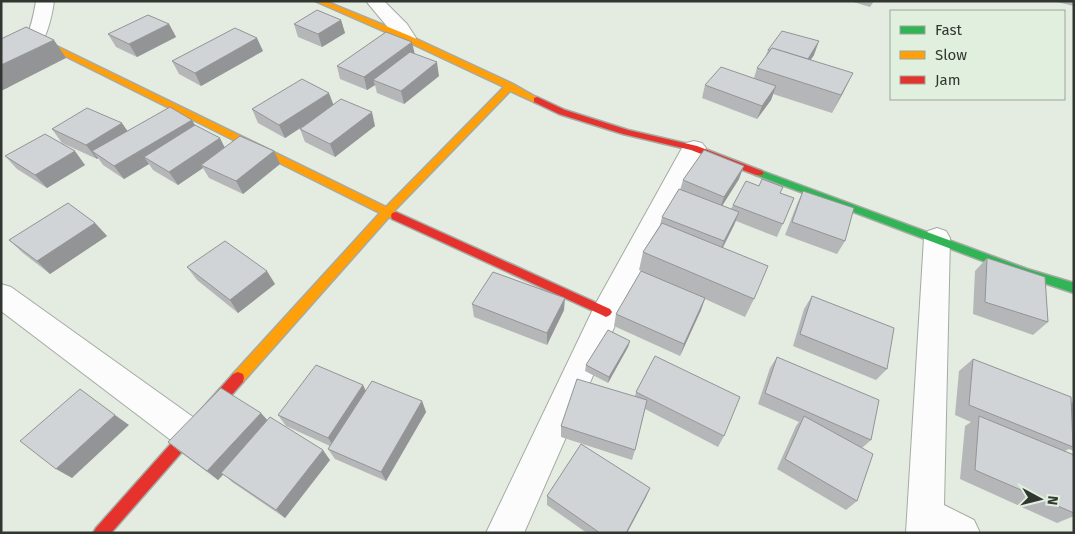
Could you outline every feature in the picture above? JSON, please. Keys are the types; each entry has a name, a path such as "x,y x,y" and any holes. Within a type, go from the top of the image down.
{"street":[{"path":"1,83 27,55 37,40 45,1"},
{"path":"318,1 407,38 562,112 626,132 694,148 1024,272 1074,288"},
{"path":"375,1 400,26 407,38"},
{"path":"37,40 387,212 606,312"},
{"path":"101,533 188,433 387,212 510,86"},
{"path":"505,533 606,312 694,148"},
{"path":"936,238 925,524 961,533"},
{"path":"1,296 188,433"}],"building":[{"path":"317,10 341,20 318,34 294,24"},
{"path":"148,15 169,24 129,44 108,34"},
{"path":"26,27 54,40 1,65 1,39"},
{"path":"235,28 257,38 195,73 172,61"},
{"path":"782,31 819,41 808,59 772,48 768,50"},
{"path":"386,32 412,42 364,77 337,66"},
{"path":"772,48 853,73 841,95 757,68"},
{"path":"410,52 437,62 401,91 373,80"},
{"path":"721,67 776,86 762,106 705,85"},
{"path":"302,79 329,93 279,125 252,109"},
{"path":"341,99 372,112 330,144 300,129"},
{"path":"170,107 192,120 114,166 92,151"},
{"path":"87,108 122,123 86,145 52,129"},
{"path":"195,125 220,138 169,172 144,157"},
{"path":"45,134 75,151 35,175 5,156"},
{"path":"240,136 274,151 236,181 201,165"},
{"path":"704,150 744,166 724,197 683,180"},
{"path":"762,179 783,187 780,193 794,198 783,224 733,205 746,181 759,186"},
{"path":"679,189 739,212 724,241 662,217"},
{"path":"803,191 854,208 845,241 792,222"},
{"path":"68,203 95,223 37,261 9,240"},
{"path":"662,223 768,266 754,299 643,252"},
{"path":"225,241 267,271 230,300 187,267"},
{"path":"987,258 1045,277 1048,322 985,302"},
{"path":"641,271 705,298 684,344 616,314"},
{"path":"493,272 565,298 547,333 472,304"},
{"path":"812,296 894,328 887,369 800,334"},
{"path":"608,330 630,341 609,377 586,365"},
{"path":"655,356 740,397 724,436 636,392"},
{"path":"777,357 879,400 871,440 765,393"},
{"path":"973,359 1071,397 1073,447 969,405"},
{"path":"316,365 363,385 328,438 278,415"},
{"path":"577,379 647,400 635,450 561,426"},
{"path":"372,381 422,401 381,472 328,449"},
{"path":"221,388 261,413 207,471 168,442"},
{"path":"80,389 115,415 56,469 20,441"},
{"path":"804,416 873,454 857,501 785,459"},
{"path":"979,416 1074,455 1074,513 975,470"},
{"path":"270,417 323,450 276,510 221,473"},
{"path":"581,444 650,488 626,533 600,533 547,496"}],"traffic: fast":[{"path":"759,173 1024,272 1074,288"}],"traffic: slow":[{"path":"318,1 407,38 537,100"},
{"path":"37,40 396,216"},
{"path":"238,378 387,212 510,86"}],"traffic: jam":[{"path":"537,100 562,112 626,132 694,148 759,173"},
{"path":"396,216 606,312"},
{"path":"101,533 238,378"}]}
